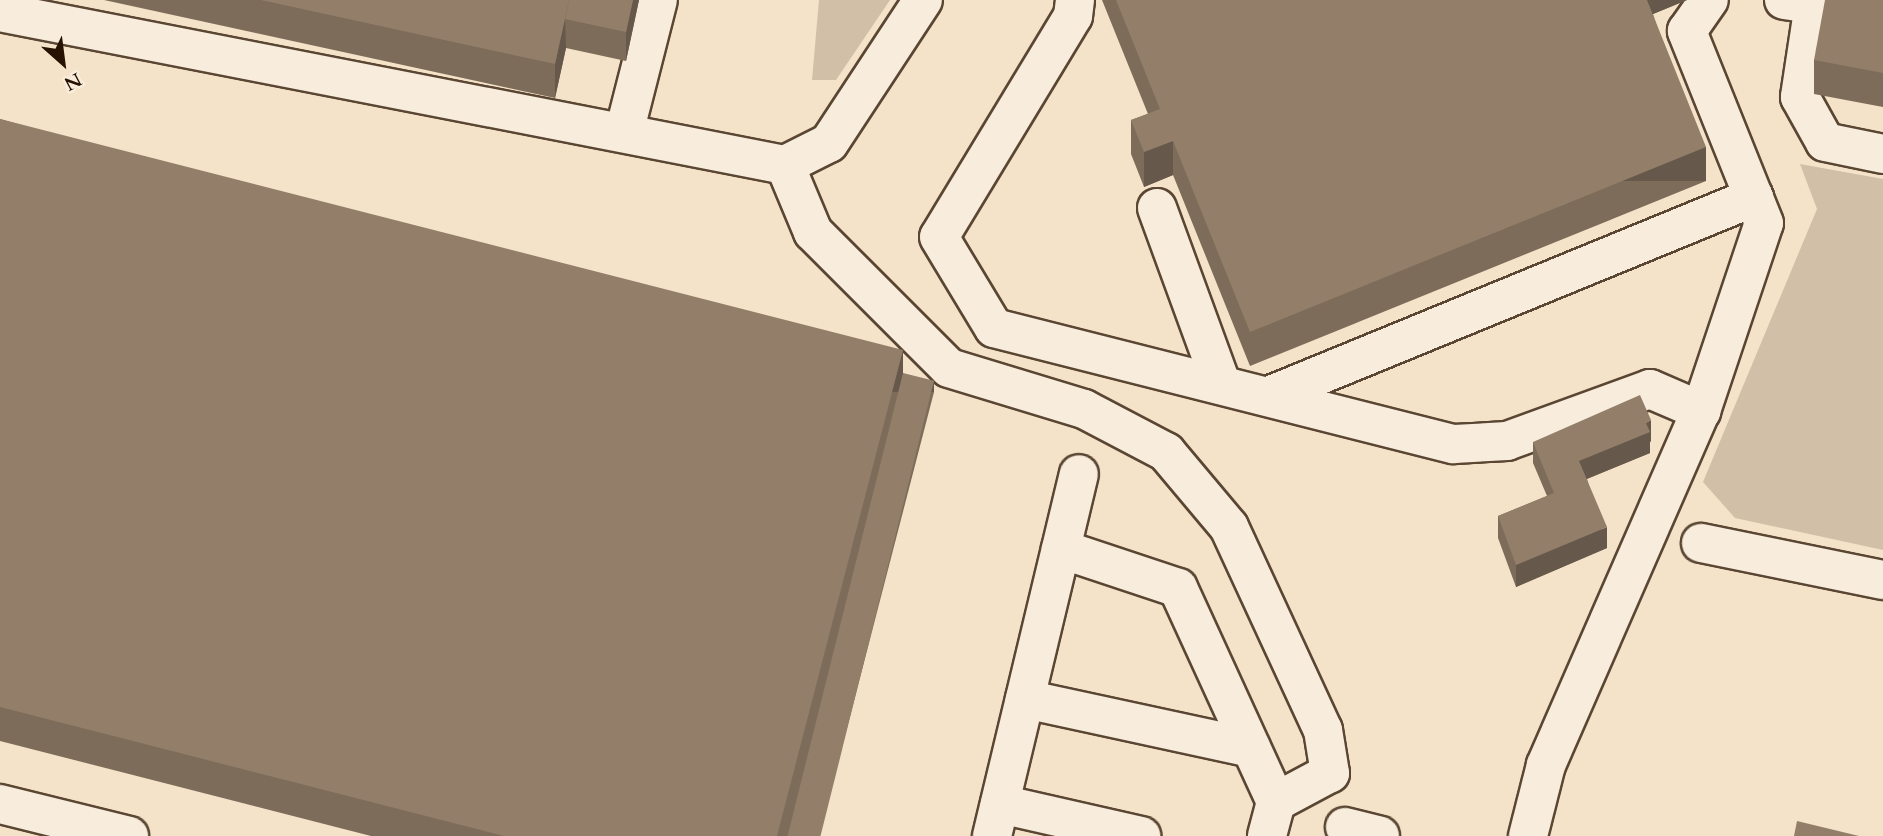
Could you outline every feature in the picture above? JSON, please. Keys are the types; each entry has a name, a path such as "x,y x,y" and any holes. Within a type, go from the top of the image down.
{"lane":[{"path":"624,133 658,0"},
{"path":"0,12 785,165 829,144 923,0"},
{"path":"1075,0 1073,16 940,237 994,328 1271,395 1454,444 1507,440 1650,389 1701,411"},
{"path":"1528,836 1546,765 1701,411 1764,223 1688,32 1709,0"},
{"path":"1784,0 1814,4 1800,97 1825,142 1883,154"},
{"path":"785,165 813,232 950,368 1084,409 1166,452 1230,527 1323,730 1330,773 1271,819 1251,748 1178,588 1061,549"},
{"path":"1271,395 1754,197"},
{"path":"1157,208 1221,383"},
{"path":"1079,474 996,820 1141,836"},
{"path":"1701,543 1883,580"},
{"path":"1025,699 1251,748"},
{"path":"0,804 129,836"}],"shaded area":[{"path":"819,0 890,0 836,80 812,80"},
{"path":"1800,164 1883,179 1883,550 1735,518 1703,482 1817,209"}],"building":[{"path":"261,0 569,0 555,64"},
{"path":"569,0 633,0 626,32 565,19"},
{"path":"1116,0 1647,0 1706,147 1250,332 1173,141 1144,152 1131,120 1160,109"},
{"path":"1825,0 1883,0 1883,73 1814,60"},
{"path":"0,119 903,350 777,836 504,836 0,707"},
{"path":"903,373 934,381 821,836 788,836"},
{"path":"1640,395 1651,420 1646,423 1650,432 1579,461 1607,527 1516,565 1498,516 1554,493 1533,442"},
{"path":"1797,821 1859,836 1794,836"}]}
